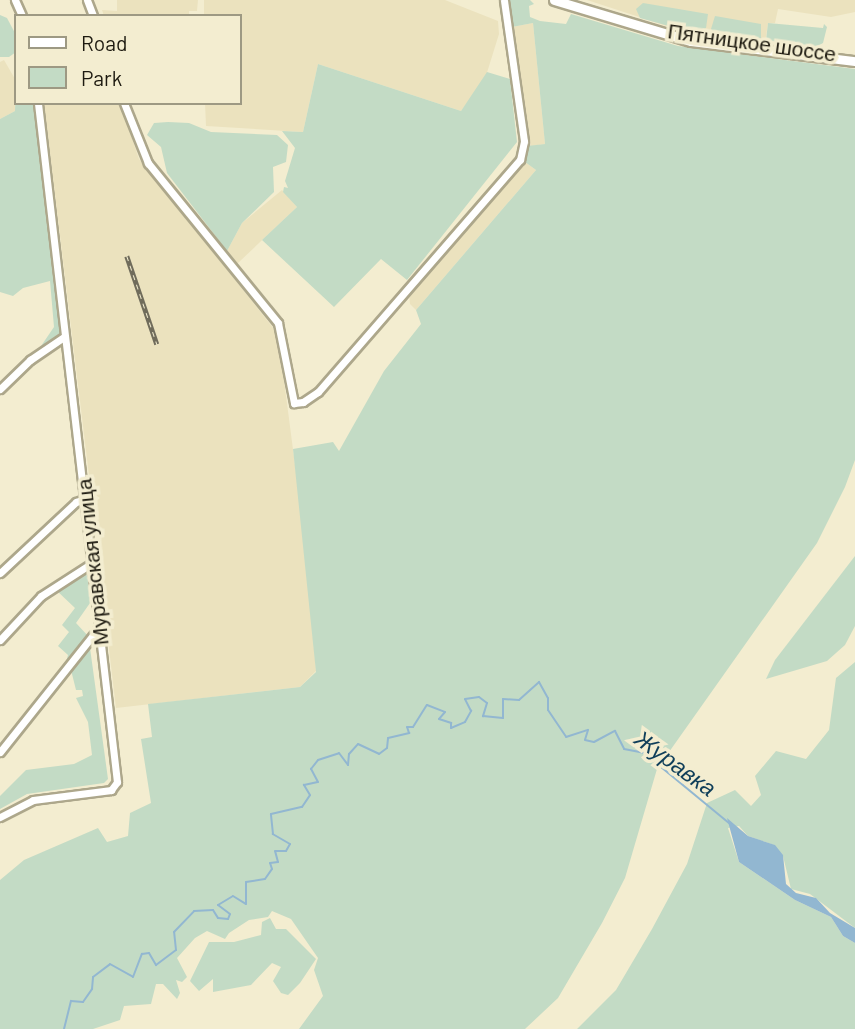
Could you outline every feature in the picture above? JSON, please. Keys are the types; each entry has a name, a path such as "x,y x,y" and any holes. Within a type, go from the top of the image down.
{"main road":[{"name":"Пятницкое шоссе","path":"554,0 691,41 855,59"},
{"name":"Пятницкое шоссе","path":"569,0 706,39 855,59"}],"street":[{"path":"125,105 148,163 278,323 287,349 294,403 303,401 318,392 520,160 524,141 504,0"},
{"name":"Муравская улица","path":"0,817 33,800 116,787 87,498 37,105"},
{"path":"0,389 30,359 65,336"},
{"path":"0,573 76,502 87,498"},
{"path":"0,640 41,596 92,563"},
{"path":"0,752 98,627"}],"shaded area":[{"path":"117,0 198,0 197,11 189,11 189,14 103,14 102,10 117,11"},
{"path":"204,0 445,0 498,21 499,34 485,79 461,111 318,64 303,132 206,126 205,105 242,105 242,14 204,14"},
{"path":"587,0 855,0 855,12 831,17 778,9 775,23 768,23 765,43 679,30"},
{"path":"533,23 545,144 531,146 512,27"},
{"path":"4,60 14,77 15,111 0,119 0,62"},
{"path":"44,105 121,105 139,159 278,334 308,565 316,671 300,687 116,708 92,505 100,498 91,492"},
{"path":"525,162 536,170 416,310 410,304 409,295"},
{"path":"282,190 297,207 237,264 227,251 242,223"}],"green space":[{"path":"509,0 530,0 534,4 529,6 530,17 540,21 566,24 571,14 678,46 855,69 855,460 845,487 817,543 657,769 625,878 558,998 525,1029 299,1029 323,996 314,970 318,958 291,919 272,911 268,917 249,920 229,933 225,939 207,931 195,938 177,958 187,977 182,982 176,980 180,993 177,999 163,984 156,984 151,1004 124,1006 120,1020 93,1029 0,1029 0,880 24,860 98,828 107,842 128,836 130,813 151,803 141,739 152,737 148,704 300,687 316,672 293,449 333,442 339,451 384,371 421,324 416,310 536,170 525,162 527,146 545,144 533,23 512,27"},
{"path":"643,3 708,14 706,28 694,33 640,18 636,9"},
{"path":"0,15 7,18 14,31 14,53 9,57 0,57"},
{"path":"715,16 761,24 761,38 749,42 716,37 711,29"},
{"path":"768,23 823,28 824,24 827,27 823,43 814,48 766,40"},
{"path":"318,64 461,111 487,72 510,79 517,142 407,280 381,259 334,307 262,240 297,207 283,192 284,187 288,188 285,181 295,148 282,131 303,132"},
{"path":"15,105 33,105 61,333 39,349 54,327 50,281 23,288 13,296 0,292 0,119 15,111"},
{"path":"154,123 189,123 211,132 277,135 288,145 286,162 273,167 274,192 242,223 227,251 167,173 161,147 147,135"},
{"path":"855,556 855,626 845,645 827,661 766,679 775,660"},
{"path":"87,568 90,603 76,623 89,637 64,670 68,655 58,646 69,632 62,625 75,608 55,589"},
{"path":"90,648 108,779 104,783 27,794 0,809 0,796 26,770 74,764 92,755 88,722 76,698 83,696 82,690 76,690 71,670"},
{"path":"855,662 855,928 810,894 791,889 783,856 774,845 748,836 739,826 728,828 739,862 795,900 831,917 843,936 855,943 855,1029 577,1029 616,990 652,929 687,864 707,803 735,790 751,806 761,795 755,776 776,751 806,759 829,730 836,678"},
{"path":"270,918 276,929 286,929 316,959 300,983 288,995 281,993 273,981 281,967 272,963 251,985 213,992 213,979 199,991 190,981 209,942 234,942 261,935 262,922"}],"water":[{"path":"727,818 748,836 775,845 783,855 786,884 796,893 816,898 830,913 855,928 855,943 843,936 831,917 795,900 739,862"}],"waterway":[{"name":"Журавка","path":"64,1029 71,1001 83,1002 92,989 93,977 110,964 133,977 142,954 149,953 156,965 176,950 174,932 194,911 213,910 218,918 228,919 230,914 218,905 233,896 246,904 246,882 265,879 272,869 270,863 278,862 275,851 286,851 290,844 273,834 271,814 302,807 310,795 304,785 318,782 311,769 318,760 339,753 348,765 349,754 358,744 379,754 387,748 388,738 409,733 407,727 413,727 427,705 445,712 439,719 451,723 451,728 465,722 471,711 465,699 479,697 487,703 483,716 503,718 503,699 519,700 539,682 548,698 548,710 566,737 588,730 585,740 594,742 615,731 624,749 644,753 730,824"}],"railway":[{"path":"127,256 157,344"}]}
